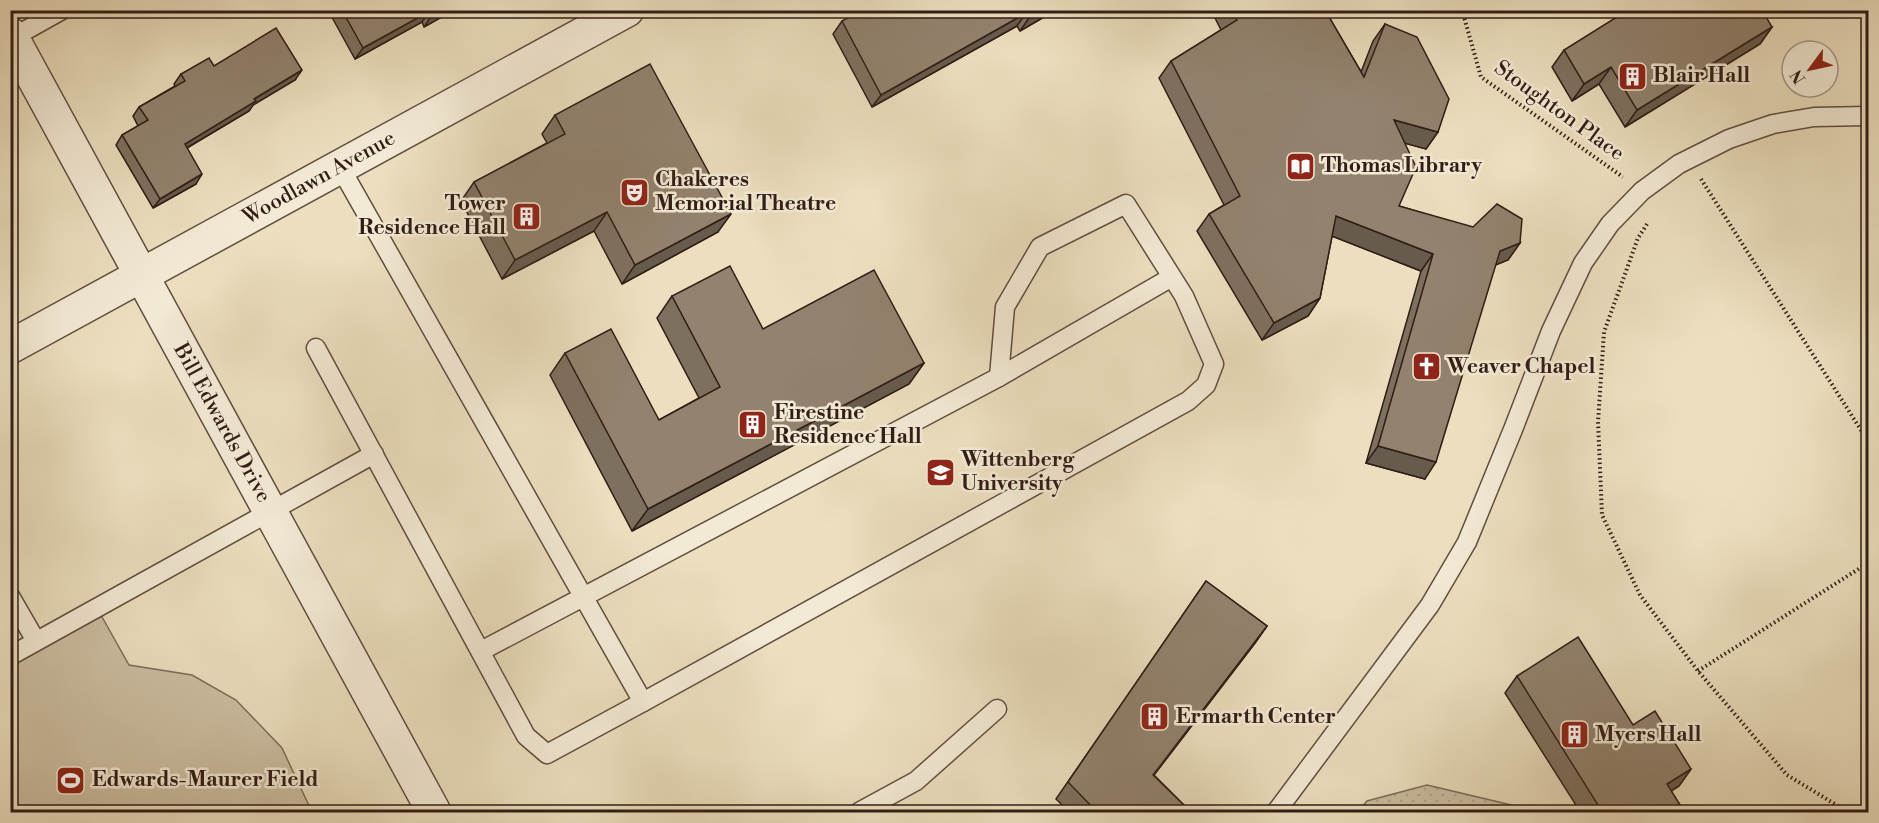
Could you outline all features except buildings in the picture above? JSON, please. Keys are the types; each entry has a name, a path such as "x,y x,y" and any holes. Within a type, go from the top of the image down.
{"street":[{"name":"Woodlawn Avenue","path":"10,347 627,10"},
{"name":"Bill Edwards Drive","path":"11,36 434,813"}],"lane":[{"path":"11,36 62,10"},
{"path":"1275,813 1430,605 1467,542 1551,331 1583,263 1610,224 1642,190 1689,159 1730,139 1773,124 1814,117 1869,116"},
{"path":"340,166 643,702"},
{"path":"316,348 526,736 547,754 1188,401 1206,385 1214,364 1184,296 1126,204 1040,247 1005,308 999,377"},
{"path":"481,651 999,377 1172,278"},
{"path":"10,656 374,454"},
{"path":"10,596 36,641"},
{"path":"859,813 916,781 997,709"}],"path":[{"name":"Stoughton Place","path":"1462,10 1481,77 1642,190"},
{"path":"1689,159 1869,441"},
{"path":"1652,218 1638,237 1604,332 1598,422 1602,515 1641,595 1698,671 1786,775 1848,813"},
{"path":"1698,671 1869,563"}],"shaded area":[{"path":"97,608 129,665 192,675 236,700 282,748 312,812 11,812 10,656"},
{"path":"1427,785 1524,808 1529,812 1358,812 1367,801"}],"place":[{"name":"Blair Hall","path":"1632,76"},
{"name":"Thomas Library","path":"1300,166"},
{"name":"Chakeres Memorial Theatre","path":"634,192"},
{"name":"Tower Residence Hall","path":"527,216"},
{"name":"Weaver Chapel","path":"1426,367"},
{"name":"Firestine Residence Hall","path":"753,425"},
{"name":"Wittenberg University","path":"940,472"},
{"name":"Ermarth Center","path":"1155,717"},
{"name":"Myers Hall","path":"1574,735"},
{"name":"Edwards-Maurer Field","path":"71,780"}]}
